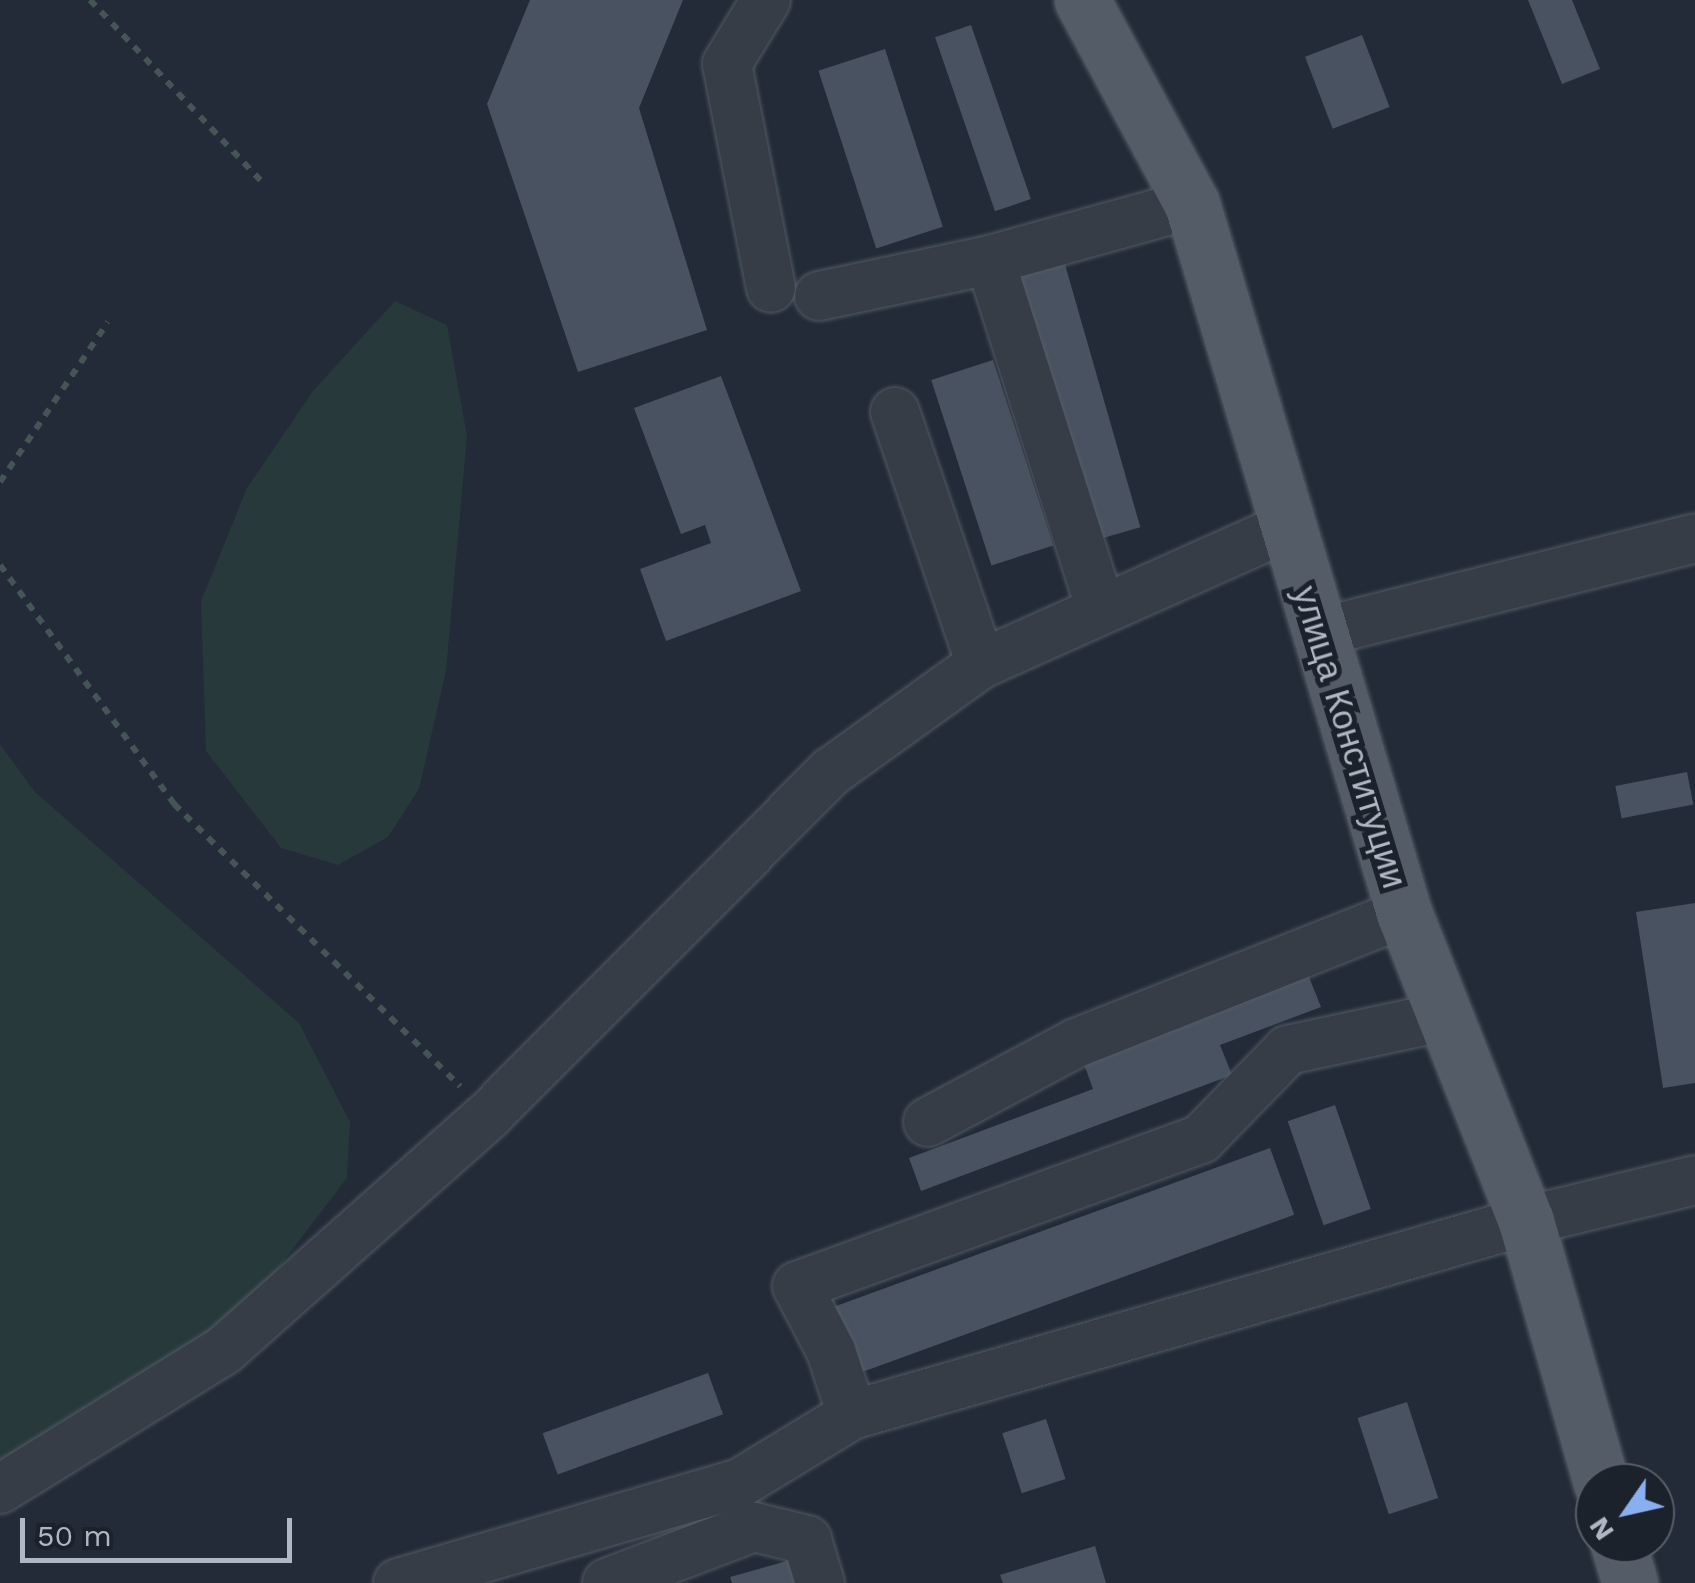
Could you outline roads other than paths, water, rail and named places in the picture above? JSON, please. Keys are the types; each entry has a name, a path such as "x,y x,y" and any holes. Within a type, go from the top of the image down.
{"main road":[{"name":"улица Конституции","path":"1082,0 1192,204 1285,528 1404,914 1526,1220 1595,1463"}],"street":[{"path":"766,0 727,64 771,288"},
{"path":"819,296 990,260 1192,204"},
{"path":"990,260 1101,609"},
{"path":"895,412 980,664"},
{"path":"0,1489 223,1351 489,1115 832,770 980,664 1285,528"},
{"path":"1318,634 1695,538"},
{"path":"928,1122 1076,1043 1404,914"},
{"path":"852,1415 831,1351 796,1286 1201,1139 1288,1050 1446,1016"},
{"path":"607,1583 747,1505 852,1415 1526,1220 1695,1180"},
{"path":"398,1583 747,1505 807,1540 820,1583"}]}
